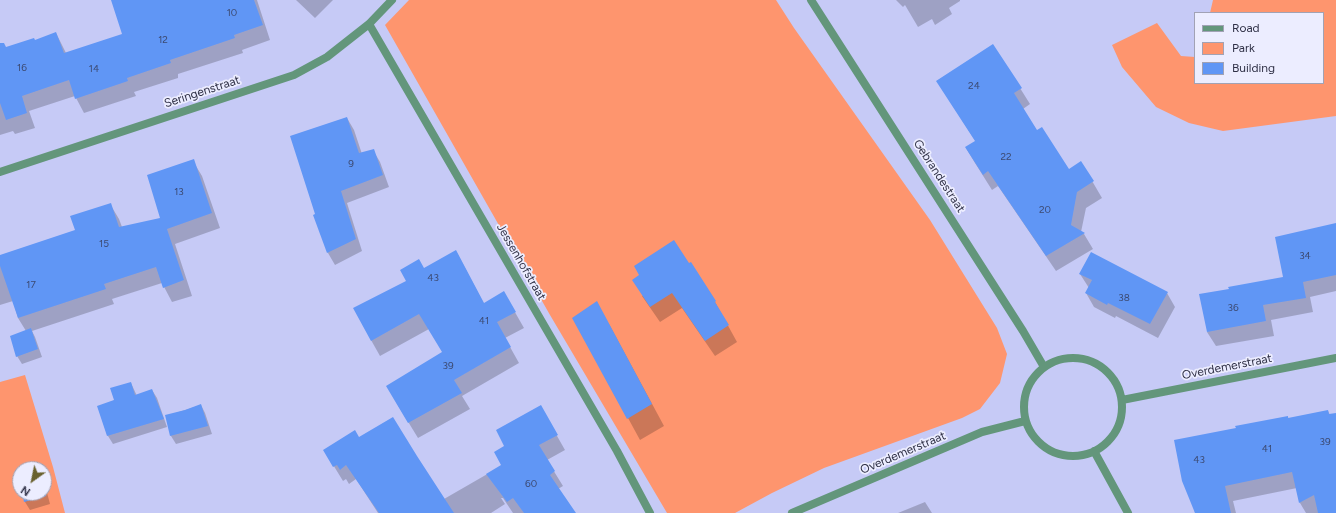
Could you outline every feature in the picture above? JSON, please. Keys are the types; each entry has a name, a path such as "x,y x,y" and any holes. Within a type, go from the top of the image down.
{"street":[{"name":"Seringenstraat","path":"0,172 294,75 327,57 369,24 392,0"},
{"name":"Gebrandestraat","path":"811,0 1023,331 1044,367"},
{"name":"Jessenhofstraat","path":"369,24 617,451 650,513"},
{"path":"1062,358 1083,358 1101,367 1115,381 1122,400 1122,416 1116,430 1107,443 1094,451 1078,456 1061,454 1046,448 1033,436 1026,421 1023,406 1026,391 1033,377 1044,367 1062,358"},
{"name":"Overdemerstraat","path":"1122,400 1336,358"},
{"name":"Overdemerstraat","path":"792,513 982,432 1026,421"},
{"path":"1094,451 1128,513"}],"green space":[{"path":"409,0 776,0 794,28 930,220 997,328 1007,354 1000,383 980,409 962,418 824,468 735,513 667,513 550,315 385,25"},
{"path":"1213,0 1336,0 1336,116 1223,131 1189,123 1156,107 1122,67 1112,45 1157,23 1181,56 1194,57 1194,84 1324,84 1324,12 1210,12"},
{"path":"25,375 51,461 12,461 12,501 52,501 52,464 65,513 0,513 0,382"}],"building":[{"path":"111,0 254,0 263,25 234,35 235,38 170,60 171,63 127,78 128,81 75,99 69,80 22,96 27,113 6,120 0,103 0,43 4,43 6,47 34,38 35,40 56,32 64,53 122,34"},
{"path":"993,44 1022,88 1014,93 1037,130 1042,127 1069,169 1081,161 1094,181 1077,192 1071,225 1085,233 1046,256 988,171 983,175 965,147 975,141 936,81"},
{"path":"347,117 359,153 374,149 383,175 341,191 356,239 327,253 313,215 315,214 290,136"},
{"path":"194,159 212,213 167,229 184,280 163,288 156,267 104,284 106,289 18,318 0,266 0,255 75,230 70,216 111,203 119,227 160,218 147,175"},
{"path":"1336,223 1336,275 1303,282 1306,298 1263,305 1266,321 1207,332 1199,294 1283,277 1275,237"},
{"path":"674,240 689,263 691,262 716,301 715,302 729,325 705,341 672,293 650,307 632,280 639,275 634,266"},
{"path":"456,250 484,303 504,291 516,312 497,322 511,347 454,380 462,393 408,423 386,386 442,352 419,314 371,341 353,308 406,281 400,270 419,259 424,268"},
{"path":"1091,252 1168,292 1150,324 1108,303 1107,305 1085,293 1092,280 1079,274"},
{"path":"597,301 652,404 627,419 572,318"},
{"path":"31,328 38,349 16,357 10,336"},
{"path":"131,382 135,395 152,389 164,419 107,436 97,406 114,400 110,388"},
{"path":"201,404 208,426 170,436 165,415"},
{"path":"541,405 558,435 539,445 555,471 550,475 576,513 524,513 513,498 507,502 486,474 501,465 494,452 504,446 496,430"},
{"path":"1328,410 1329,414 1336,413 1336,513 1318,513 1314,495 1299,503 1292,472 1225,486 1231,513 1195,513 1182,481 1174,440 1236,428 1235,426"},
{"path":"393,417 454,513 379,513 346,465 340,470 337,465 333,467 323,450 355,430 359,437"}]}
